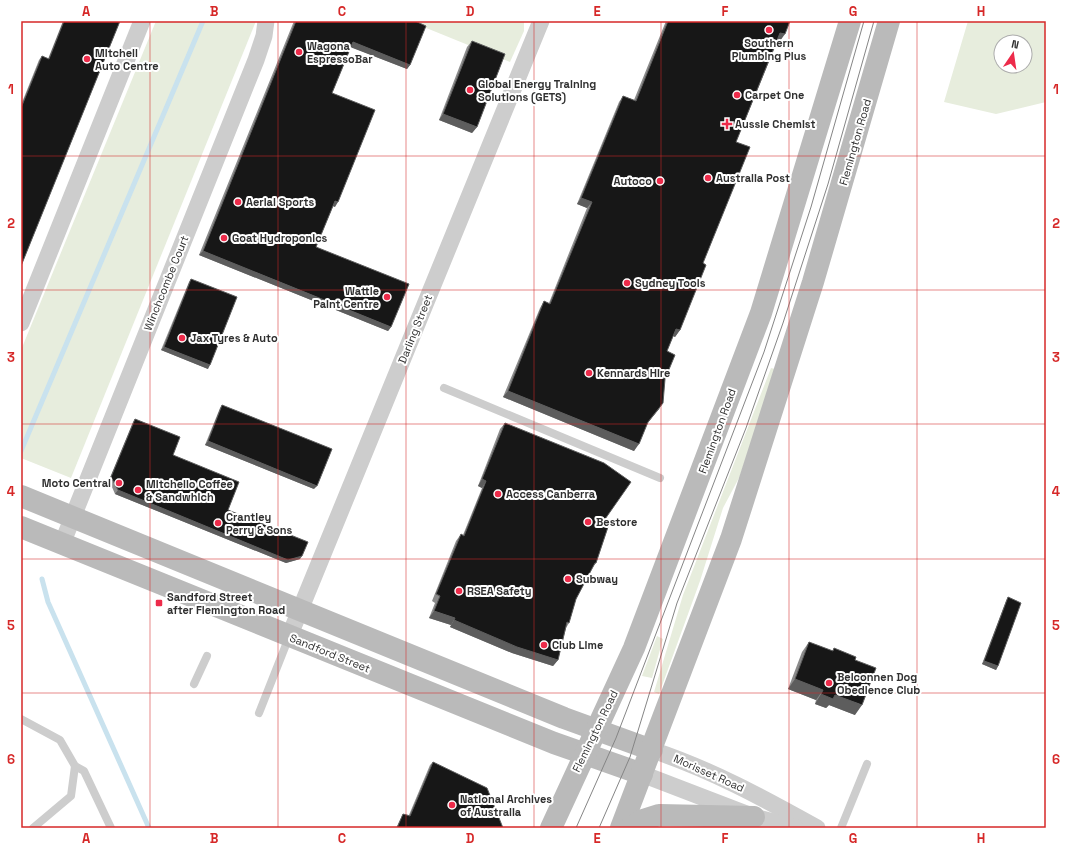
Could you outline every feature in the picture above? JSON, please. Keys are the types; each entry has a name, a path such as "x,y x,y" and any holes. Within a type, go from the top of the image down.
{"main road":[{"name":"Flemington Road","path":"551,828 634,648 761,313 850,21"},
{"name":"Flemington Road","path":"620,828 652,750 731,539 813,282 889,21"},
{"path":"21,496 300,612 596,731"},
{"name":"Sandford Street","path":"21,527 290,637 585,754 642,774"},
{"name":"Morisset Road","path":"596,731 652,750"},
{"path":"630,828 640,821 659,815 754,817"}],"street":[{"path":"21,323 142,21"},
{"name":"Winchcombe Court","path":"62,544 256,60 264,36 266,21"},
{"name":"Darling Street","path":"290,637 541,21"},
{"name":"Morisset Road","path":"652,750 678,758 735,783 817,828"},
{"name":"Morisset Road","path":"642,774 754,817 796,828"}],"lane":[{"path":"444,388 660,478"},
{"path":"259,713 290,637"},
{"path":"194,684 207,656"},
{"path":"21,719 60,740 75,766 84,771 111,828"},
{"path":"841,828 867,764"},
{"path":"33,828 71,796 75,766"}],"green space":[{"path":"156,21 256,21 71,478 21,458 21,350"},
{"path":"409,21 524,21 524,31 510,62"},
{"path":"968,21 1046,21 1046,102 996,114 944,102"},
{"path":"771,368 775,369 740,476 723,508 700,581 659,694 654,692 683,595"},
{"path":"657,636 663,639 652,678 642,676"}],"building":[{"path":"64,21 120,21 21,266 21,108 42,56 49,59"},
{"path":"296,21 415,21 426,26 410,65 353,42 332,93 375,110 338,202 335,201 316,247 409,284 391,327 203,251"},
{"path":"668,21 790,21 785,34 780,33 736,142 750,147 703,263 706,265 680,330 676,329 667,351 675,355 665,379 663,403 648,422 639,444 508,391 544,301 550,304 592,202 581,198 623,96 636,101"},
{"name":"Global Energy Training Solutions (GETS)","path":"472,41 505,54 477,127 443,114"},
{"path":"191,279 237,297 210,365 164,347"},
{"path":"222,405 332,449 317,486 208,441"},
{"path":"135,419 180,437 173,455 239,482 228,510 308,542 302,556 288,560 118,490 111,477"},
{"path":"505,423 604,463 631,482 603,522 609,524 596,563 576,599 569,623 567,622 558,660 517,647 454,620 455,618 434,611 440,596 436,594 461,534 464,536 486,481 482,479"},
{"path":"1008,597 1021,603 998,666 984,661"},
{"name":"Belconnen Dog Obedience Club","path":"809,642 833,651 834,648 856,657 855,660 876,668 862,705 835,695 833,699 821,694 823,690 795,679"},
{"name":"National Archives of Australia","path":"433,762 487,788 503,828 397,828 403,814 410,816"}],"waterway":[{"path":"21,451 203,21"},
{"path":"42,579 48,602 149,828"}],"tram line":[{"path":"576,828 616,738 764,352 811,207 864,21"},
{"path":"599,828 630,757 677,603 746,428 783,323 828,184 874,21"}],"place":[{"name":"Southern Plumbing Plus","path":"769,30"},
{"name":"Wagona EspressoBar","path":"299,52"},
{"name":"Mitchell Auto Centre","path":"87,59"},
{"name":"Global Energy Training Solutions (GETS)","path":"470,90"},
{"name":"Carpet One","path":"737,95"},
{"name":"Aussie Chemist","path":"727,124"},
{"name":"Australia Post","path":"708,178"},
{"name":"Autoco","path":"660,181"},
{"name":"Aerial Sports","path":"238,202"},
{"name":"Goat Hydroponics","path":"224,238"},
{"name":"Sydney Tools","path":"627,283"},
{"name":"Wattle Paint Centre","path":"387,297"},
{"name":"Jax Tyres & Auto","path":"182,338"},
{"name":"Kennards Hire","path":"589,373"},
{"name":"Moto Central","path":"119,483"},
{"name":"Mitchello Coffee & Sandwhich","path":"138,490"},
{"name":"Access Canberra","path":"498,494"},
{"name":"Bestore","path":"588,522"},
{"name":"Crantley Perry & Sons","path":"218,523"},
{"name":"Subway","path":"568,579"},
{"name":"RSEA Safety","path":"459,591"},
{"name":"Sandford Street after Flemington Road","path":"159,603"},
{"name":"Club Lime","path":"544,645"},
{"name":"Belconnen Dog Obedience Club","path":"829,683"},
{"name":"National Archives of Australia","path":"452,805"}]}
